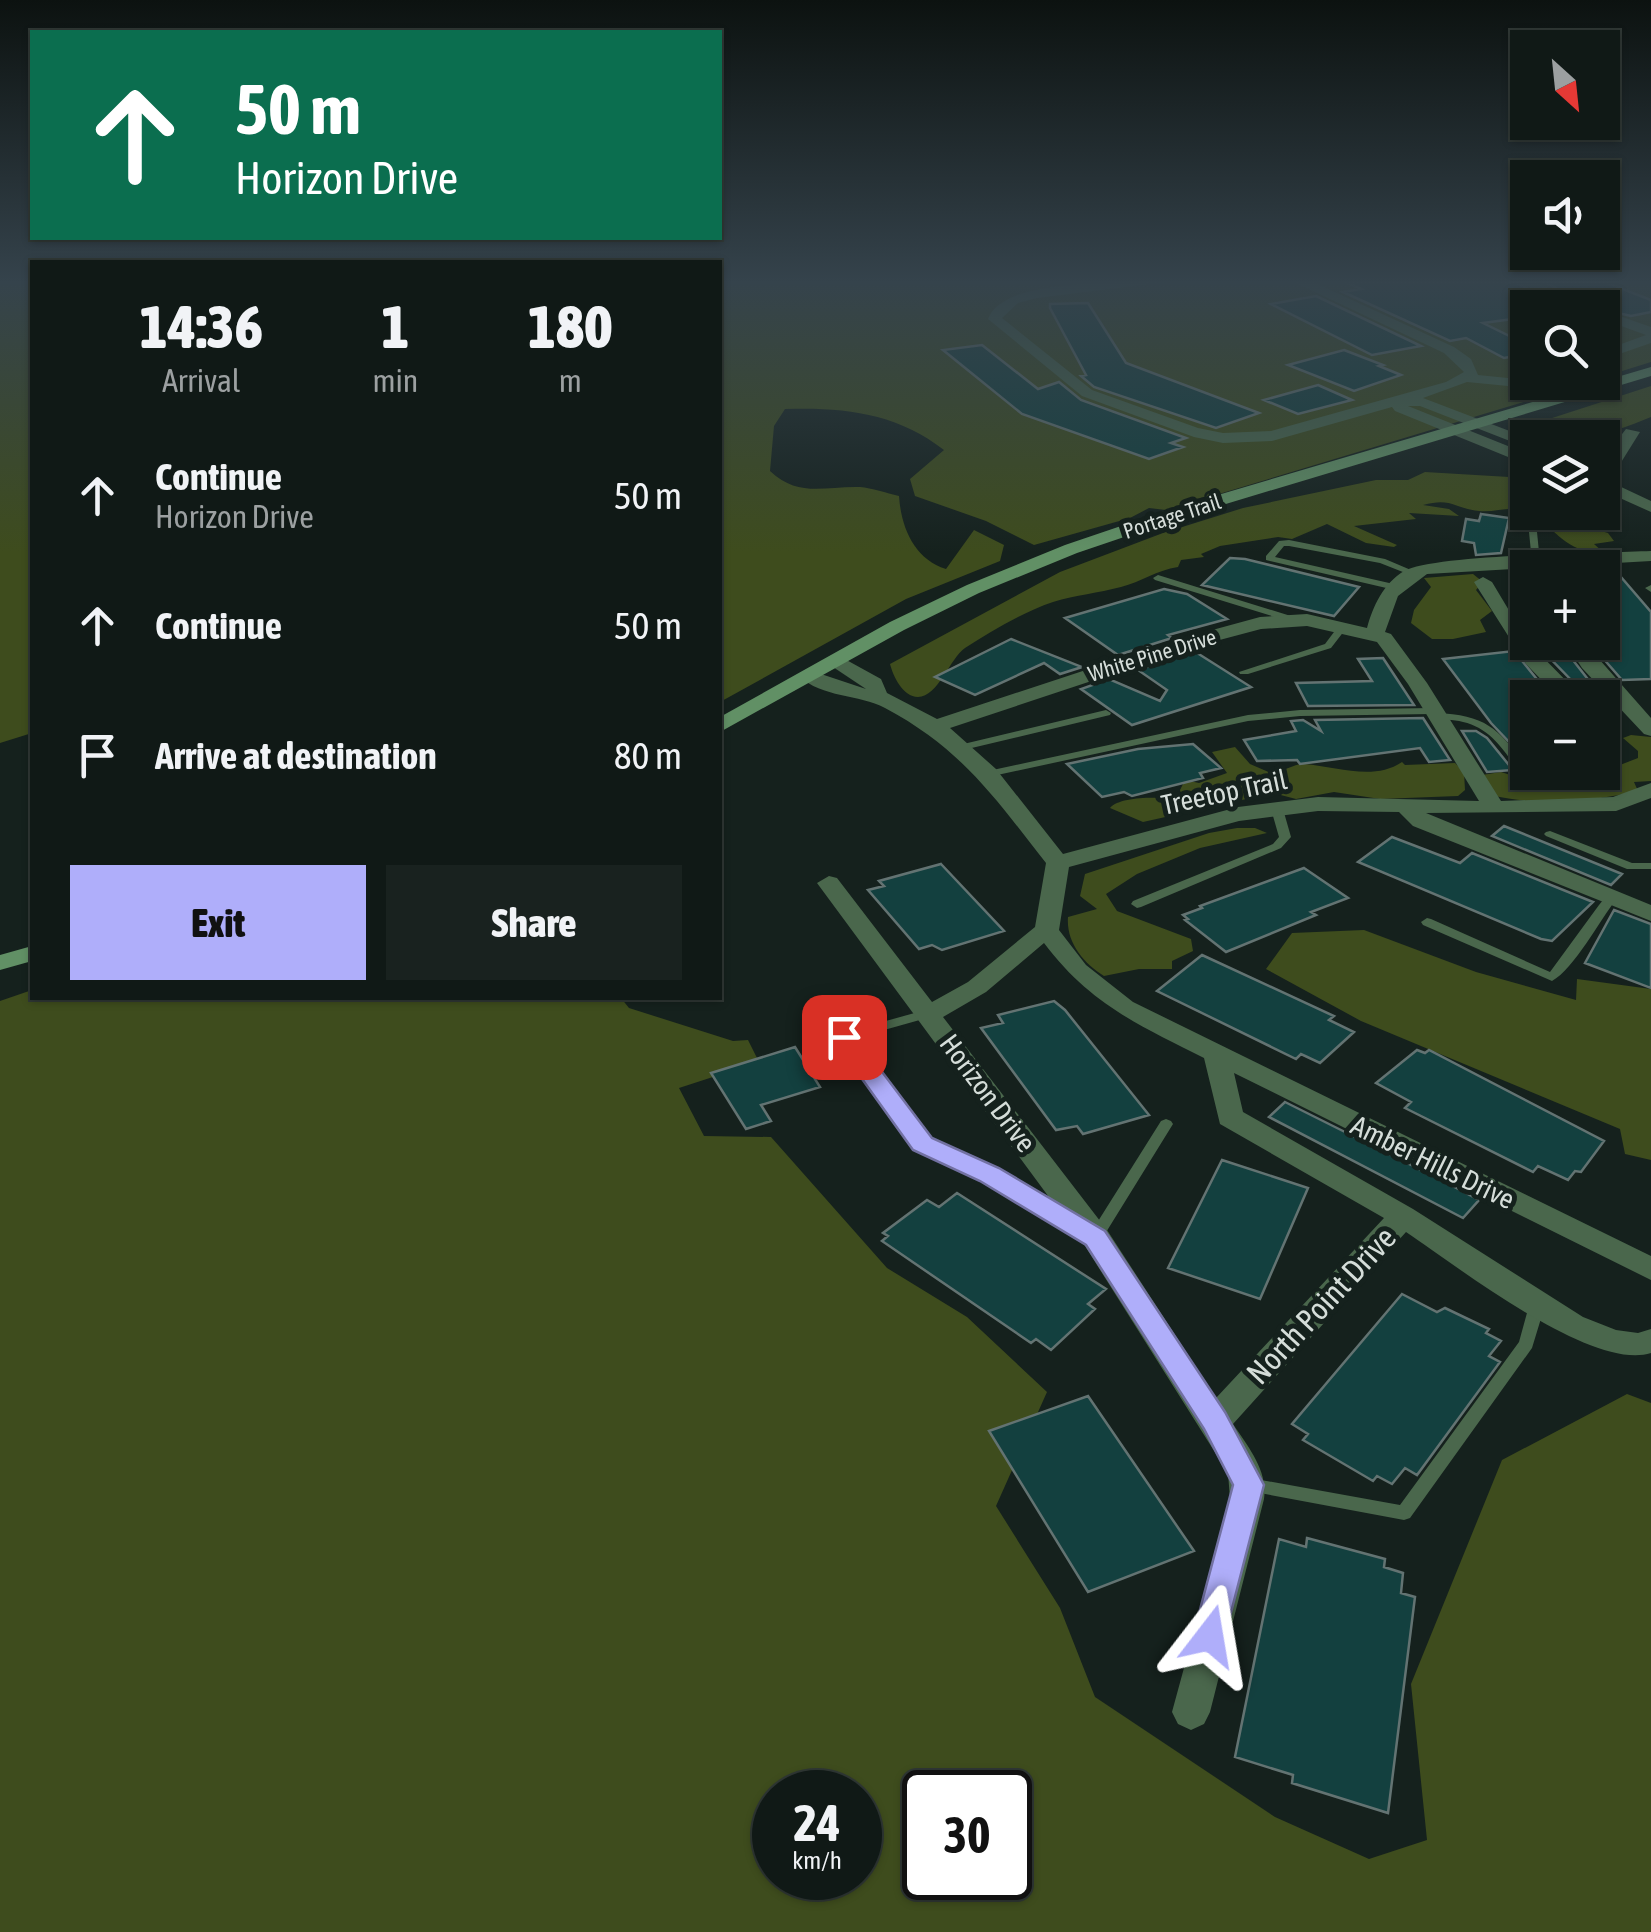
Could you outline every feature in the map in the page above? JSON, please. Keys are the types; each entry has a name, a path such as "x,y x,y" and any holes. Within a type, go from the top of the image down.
{"main road":[{"name":"Portage Trail","path":"722,725 973,589 1070,549 1647,372"},
{"path":"0,963 30,954"}],"street":[{"path":"1062,372 1087,392 1212,436 1262,438 1468,378 1510,382"},
{"path":"1468,378 1470,372"},
{"path":"1397,400 1422,402 1510,435"},
{"path":"1397,400 1400,408 1448,431 1510,453"},
{"path":"1620,451 1632,432"},
{"path":"1620,492 1651,507"},
{"path":"1620,558 1651,556"},
{"path":"1494,808 1398,653 1374,634 1383,602 1414,573 1510,564"},
{"path":"1483,582 1550,680"},
{"name":"White Pine Drive","path":"935,726 1190,642 1290,619 1374,634"},
{"path":"1589,660 1647,728"},
{"path":"834,661 874,683 878,696"},
{"path":"809,676 856,695 878,696 935,726 988,774 1058,863 1047,930"},
{"path":"1620,717 1647,728"},
{"name":"Treetop Trail","path":"1058,863 1238,814 1318,804 1494,808 1616,804 1651,791"},
{"path":"1405,806 1420,821 1651,914"},
{"name":"Horizon Drive","path":"829,883 1096,1238 1215,1421"},
{"name":"Horizon Drive","path":"929,1013 954,1005 973,993 1023,944 1047,930"},
{"name":"Amber Hills Drive","path":"1047,930 1077,970 1124,1008 1651,1269"},
{"name":"Amber Hills Drive","path":"1216,1054 1230,1116 1403,1216"},
{"name":"North Point Drive","path":"1215,1421 1403,1216 1572,1325 1612,1341 1638,1345 1651,1341"},
{"path":"1191,1712 1249,1485 1215,1421"}],"lane":[{"path":"1395,587 1269,558 1282,543 1289,543 1382,561 1414,573"},
{"path":"1158,578 1290,619"},
{"path":"1244,672 1328,646 1344,626"},
{"path":"959,748 1106,713"},
{"path":"988,774 1248,718 1300,713 1433,714 1486,725 1510,752"},
{"path":"1138,904 1277,846 1285,837 1277,809"},
{"path":"1550,834 1631,867 1651,866"},
{"path":"1427,922 1552,978 1611,898"},
{"path":"929,1013 844,1037 922,1144 990,1175 1096,1238 1166,1124"},
{"path":"1249,1485 1404,1513 1526,1344 1538,1302"}],"green space":[{"path":"0,372 30,372 30,734 0,743"},
{"path":"722,372 1510,372 1510,400 1530,400 1166,510 1149,508 1130,518 1034,545 986,521 915,496 910,479 944,450 908,428 849,411 785,409 774,426 770,471 781,479 802,488 860,487 899,496 911,540 925,558 946,569 974,530 1004,545 1000,561 906,599 722,701"},
{"path":"1651,386 1651,417 1620,429 1620,420 1549,419 1608,400 1620,400 1620,396"},
{"path":"1425,472 1510,477 1510,509 1479,511 1440,502 1423,505 1449,509 1459,516 1409,513 1416,519 1354,526 1397,545 1394,547 1366,543 1327,524 1292,539 1278,537 1220,546 1201,554 1204,557 1181,560 1178,567 1128,585 1053,602 1019,616 965,648 925,695 908,694 891,669 890,664 1060,572 1163,533 1243,508 1376,480 1408,480"},
{"path":"1551,530 1598,530 1608,533 1614,541 1594,544 1601,550 1581,550"},
{"path":"1473,574 1483,582 1476,590 1492,611 1480,620 1486,632 1432,639 1411,623 1414,610 1431,587 1424,578"},
{"path":"1651,737 1651,781 1634,782 1638,791 1583,800 1528,801 1491,795 1482,775 1510,775 1510,790 1620,790 1620,765 1638,758 1638,751 1623,738"},
{"path":"1235,747 1250,764 1273,774 1301,764 1368,772 1402,762 1455,763 1464,772 1465,790 1458,796 1380,799 1334,792 1296,799 1273,793 1143,822 1110,808 1133,799 1182,800 1180,790 1185,780 1199,783 1227,773 1212,752"},
{"path":"1237,828 1267,833 1200,848 1137,874 1106,894 1117,911 1191,939 1193,951 1172,961 1172,969 1139,969 1104,976 1089,965 1073,943 1068,926 1068,917 1097,909 1080,896 1085,874 1209,833"},
{"path":"1364,930 1476,972 1576,1000 1577,979 1651,989 1651,1160 1625,1154 1620,1129 1361,1021 1266,969 1292,933"},
{"path":"30,991 30,1000 623,1000 629,1008 733,1041 748,1040 759,1062 679,1088 704,1136 771,1137 887,1268 967,1317 1047,1392 996,1506 1060,1608 1095,1697 1275,1817 1369,1859 1427,1840 1411,1684 1502,1460 1627,1394 1651,1403 1651,1932 0,1932 0,1001"}],"building":[{"path":"970,372 1017,372 1038,389 1059,382 1081,400 1186,438 1171,443 1183,447 1149,459 1022,414"},
{"path":"1084,372 1150,372 1259,413 1216,428 1094,387 1081,376 1086,375"},
{"path":"1306,372 1401,375 1354,391"},
{"path":"1318,385 1352,400 1298,414 1264,400"},
{"path":"1481,514 1509,518 1501,553 1476,555 1474,543 1462,541 1466,519 1479,521"},
{"path":"1230,558 1359,587 1334,616 1202,585"},
{"path":"1620,577 1651,612 1651,679 1622,680 1605,660 1620,660"},
{"path":"1164,589 1187,594 1227,619 1168,635 1172,638 1118,655 1065,618"},
{"path":"1011,639 1082,667 1060,674 1044,663 975,695 935,677"},
{"path":"1194,651 1251,687 1132,725 1081,689 1109,679 1160,701 1167,690 1138,670"},
{"path":"1510,651 1510,660 1521,660 1538,680 1510,680 1510,743 1491,723 1443,659"},
{"path":"1383,658 1414,705 1308,706 1296,683 1372,681 1358,659"},
{"path":"1552,660 1573,660 1589,680 1571,680"},
{"path":"1423,718 1450,760 1429,762 1420,748 1300,764 1297,760 1257,761 1244,740 1296,731 1291,721 1303,720 1321,731 1315,720"},
{"path":"1462,731 1476,731 1487,738 1510,766 1510,770 1487,772"},
{"path":"1193,744 1221,768 1200,773 1203,778 1132,796 1124,792 1102,797 1067,764 1138,749"},
{"path":"1504,826 1622,874 1611,885 1492,836"},
{"path":"1392,837 1460,863 1472,853 1593,902 1552,941 1541,939 1358,862"},
{"path":"941,864 1004,931 942,950 932,945 919,949 868,890 884,886 879,881"},
{"path":"1304,868 1348,898 1226,952 1185,920 1188,919 1183,915 1200,906"},
{"path":"1614,910 1651,924 1651,988 1585,963"},
{"path":"1202,955 1334,1016 1329,1020 1354,1032 1320,1063 1301,1054 1296,1059 1157,991"},
{"path":"1054,1001 1149,1115 1083,1134 1077,1126 1056,1130 981,1028 1003,1023 998,1015"},
{"path":"795,1047 820,1087 761,1105 771,1121 746,1129 711,1073"},
{"path":"1417,1050 1429,1050 1604,1141 1581,1172 1575,1171 1568,1180 1538,1166 1533,1172 1405,1108 1411,1102 1376,1083"},
{"path":"1285,1102 1479,1200 1463,1218 1269,1117"},
{"path":"1222,1160 1308,1188 1260,1299 1168,1268"},
{"path":"957,1193 1106,1289 1088,1304 1095,1309 1051,1350 1036,1339 1031,1343 882,1241 888,1236 883,1233 927,1200 939,1207"},
{"path":"1402,1294 1437,1312 1445,1308 1489,1329 1486,1333 1501,1341 1489,1356 1500,1362 1417,1475 1405,1468 1392,1484 1377,1476 1373,1481 1303,1440 1308,1434 1292,1424"},
{"path":"1088,1396 1194,1551 1088,1592 989,1431"},
{"path":"1307,1538 1385,1559 1384,1567 1403,1573 1401,1593 1415,1597 1388,1813 1292,1783 1293,1775 1235,1757 1279,1539 1306,1547"}],"route":[{"path":"844,1037 922,1144 990,1175 1096,1238 1215,1421 1244,1469 1249,1485 1210,1636"}]}
